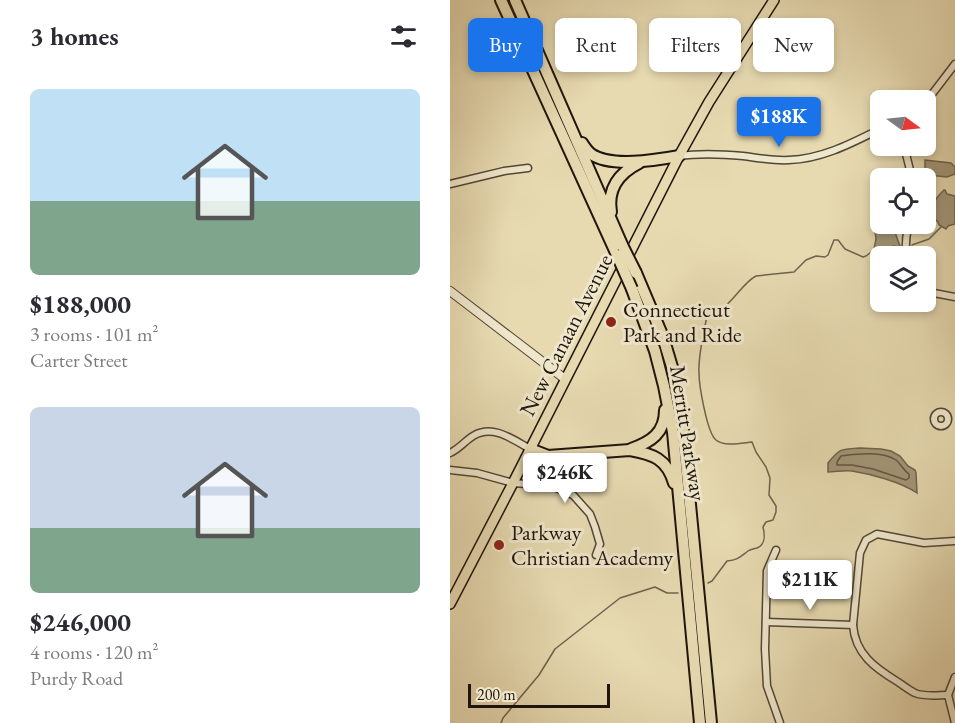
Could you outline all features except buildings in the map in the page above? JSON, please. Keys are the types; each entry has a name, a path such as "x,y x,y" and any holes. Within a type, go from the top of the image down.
{"highway":[{"name":"Merritt Parkway","path":"501,0 620,251 636,273 672,367 682,421 711,723"},
{"name":"Merritt Parkway","path":"515,0 614,227 632,289 650,335 664,386 673,432 700,723"},
{"path":"566,117 590,153 610,161 644,161 679,156"},
{"path":"614,227 610,198 613,187 619,176 644,161"},
{"path":"630,450 652,440 662,426 665,416 664,386"},
{"path":"530,449 548,456 630,450 652,455 670,471 680,510"}],"main road":[{"name":"New Canaan Avenue","path":"450,604 679,156 720,85 774,0"}],"street":[{"path":"935,90 955,64"},
{"path":"679,156 703,154 797,160 827,153 870,134"},
{"path":"450,184 504,171 528,168"},
{"path":"450,291 565,379"},
{"path":"936,293 955,297"},
{"path":"450,453 472,437 489,431 502,434 530,449"},
{"path":"450,470 477,473 513,483 552,486 573,495 590,514 595,527 600,544 596,555"},
{"path":"948,695 916,694 891,677 867,659 860,649 853,625 860,553 866,540 877,534 924,543 955,541"},
{"path":"776,550 767,572 765,648 767,686 780,723"},
{"path":"766,622 853,625"},
{"path":"955,677 948,695 955,723"}],"water":[{"path":"925,160 951,163 955,167 955,174 947,177 936,176 936,168 925,168"},
{"path":"945,190 947,194 955,196 955,224 946,229 936,220 938,196"},
{"path":"875,234 896,234 900,246 875,246"},
{"path":"860,448 891,451 900,456 908,466 915,470 917,493 894,482 868,474 849,471 828,472 828,463 838,452"}],"waterway":[{"path":"912,245 929,239 941,227"},
{"path":"708,583 727,561 736,559 762,544 763,527 766,522 773,520 776,512 776,506 769,495 770,478 752,442 733,444 719,442 713,436 710,428 702,398 699,373 700,352 708,313 723,308 756,276 794,272 806,260 816,256 825,257 834,240 838,240 845,249 863,257 870,253"},
{"path":"501,723 539,675 555,649 620,598 655,587 667,593 678,593"}],"place":[{"name":"Connecticut Park and Ride","path":"611,322"},
{"name":"Parkway Christian Academy","path":"499,545"}]}
